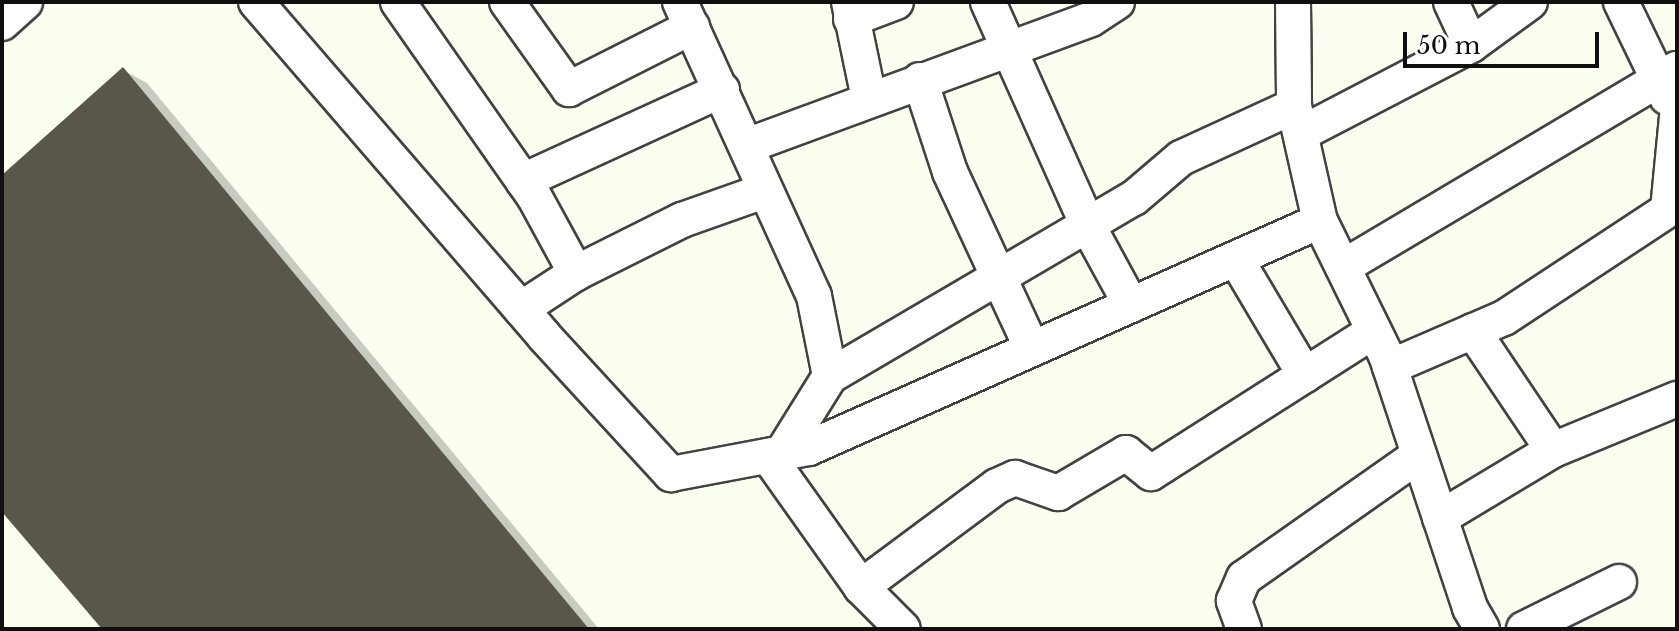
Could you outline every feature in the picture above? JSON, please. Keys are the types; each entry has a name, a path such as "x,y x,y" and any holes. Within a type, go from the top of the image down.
{"street":[{"path":"2,23 25,2"},
{"path":"256,2 521,309 671,474 809,448 1320,221"},
{"path":"398,2 523,181 576,273"},
{"path":"507,2 569,89 686,14 749,145 764,191 814,296 830,376"},
{"path":"869,99 850,11 896,2"},
{"path":"988,2 1088,226 1131,305"},
{"path":"749,145 1010,46 1091,19 1117,2"},
{"path":"1293,2 1298,120 1320,221 1390,367 1440,518 1482,629"},
{"path":"1451,2 1471,45"},
{"path":"775,455 830,376 998,274 1134,198 1181,158 1298,120 1471,45 1530,2"},
{"path":"1390,367 1504,318 1668,210 1677,115 1666,74 1621,2"},
{"path":"1343,267 1666,74"},
{"path":"920,80 950,172 1032,349"},
{"path":"523,181 722,90"},
{"path":"521,309 576,273 682,220 764,191"},
{"path":"1236,259 1305,375"},
{"path":"861,587 997,486 1015,478 1058,493 1126,453 1151,473 1374,331"},
{"path":"1473,331 1553,450"},
{"path":"1440,518 1553,450 1677,399"},
{"path":"775,455 861,587 903,629"},
{"path":"1244,629 1234,601 1244,578 1419,455"},
{"path":"1524,629 1619,582"}],"building":[{"path":"123,67 589,629 102,629 2,512 2,175"}]}
